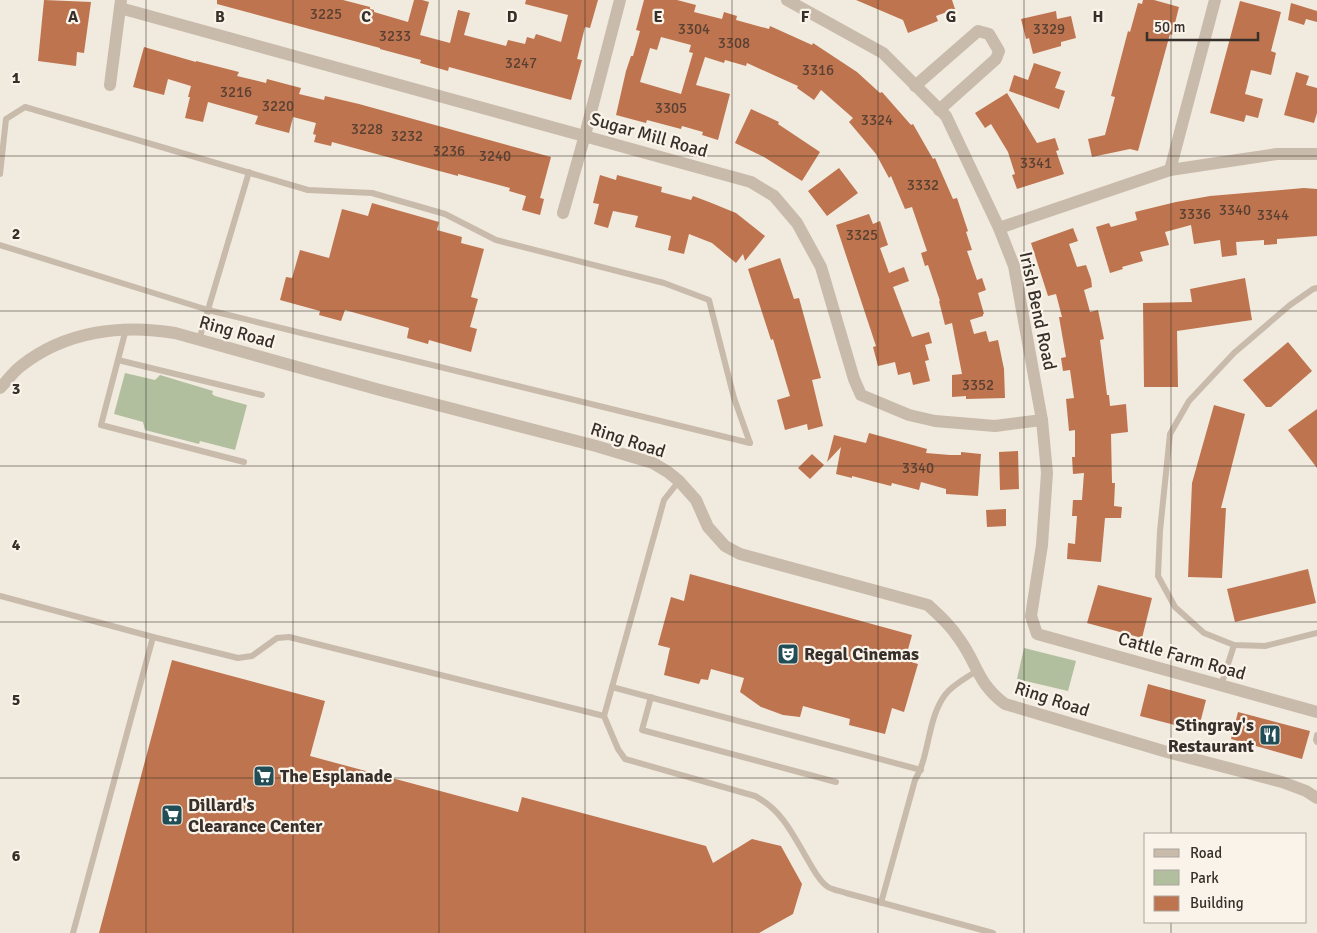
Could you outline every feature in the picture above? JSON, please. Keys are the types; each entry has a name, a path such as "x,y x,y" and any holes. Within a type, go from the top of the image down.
{"street":[{"path":"564,213 586,136 620,0"},
{"name":"Irish Bend Road","path":"787,0 883,53 946,116 999,228 1014,266 1042,420 1047,474 1042,544 1031,616 1037,634"},
{"path":"1170,170 1215,0"},
{"path":"110,85 120,4"},
{"name":"Sugar Mill Road","path":"120,4 751,182 774,196 798,223 821,267 854,378 861,395 909,415 935,421 995,426 1042,420"},
{"path":"915,86 978,31 989,34 999,51 996,59 939,110"},
{"path":"999,228 1170,170 1277,154 1317,154"},
{"name":"Ring Road","path":"0,388 20,366 43,351 72,339 105,330 126,328 151,329 199,340 380,390 596,446 653,463 678,481 696,500 708,527 725,546 740,554 928,605 946,621 961,640 976,671 992,693 1012,707 1167,752 1282,782 1306,791 1317,798"},
{"name":"Cattle Farm Road","path":"1037,634 1317,712"}],"lane":[{"path":"0,174 6,119 25,107 308,190 372,193 445,214 496,240 664,283 709,300 734,398 750,443 208,310 0,245"},
{"path":"199,340 249,172"},
{"path":"1317,288 1290,305 1234,354 1189,401 1170,434 1160,531 1158,576 1175,607 1204,633 1234,646 1265,646 1317,633"},
{"path":"126,328 101,424 244,462"},
{"path":"118,360 262,395"},
{"path":"678,481 664,500 604,716 618,749 625,759 755,796 764,801 776,810 786,822 817,876 826,886 838,891 993,933"},
{"path":"0,596 238,658 252,656 277,638 288,637 604,716"},
{"path":"73,933 153,637"},
{"path":"1221,686 1234,646"},
{"path":"881,903 915,780 921,770 938,708 946,693 976,671"},
{"path":"612,687 921,770"},
{"path":"650,697 642,730 836,782"},
{"path":"1317,735 1317,742"}],"green space":[{"path":"125,373 155,380 160,375 213,391 212,394 215,396 247,405 235,450 200,441 199,444 145,430 143,422 114,414"},
{"path":"1024,648 1076,661 1068,691 1017,679"}],"building":[{"path":"44,0 91,2 84,53 77,52 76,66 38,61"},
{"path":"217,0 343,0 370,7 374,12 408,22 414,0 422,0 429,2 420,35 450,43 458,10 470,13 464,35 506,46 508,40 525,44 527,37 534,39 536,34 561,42 568,15 525,4 526,0 598,0 590,28 585,27 577,59 582,60 571,100 449,67 448,71 420,63 421,60 380,48 217,4"},
{"path":"644,0 677,0 696,5 694,12 722,19 724,12 737,16 736,20 769,29 770,26 812,45 813,43 857,72 880,93 882,92 911,125 913,124 933,159 935,158 953,199 957,198 972,250 967,251 977,280 982,278 986,290 978,293 983,316 970,320 974,334 986,331 989,342 998,340 1004,369 1005,398 966,399 966,396 952,397 952,375 962,374 952,323 945,325 940,301 928,265 925,266 921,253 927,251 912,207 905,209 891,176 889,178 876,154 849,122 853,118 821,90 814,100 797,88 798,86 747,63 746,66 725,60 724,63 705,57 696,85 730,94 718,140 702,135 703,132 682,126 681,129 647,120 646,123 616,115 626,71 631,56 633,56 640,31 636,30","holes":["661,37 691,45 689,52 693,53 681,94 640,82 650,48 657,50"]},
{"path":"856,0 952,0 955,9 936,16 938,21 908,33 903,20"},
{"path":"1143,0 1154,0 1179,7 1138,151 1130,149 1092,157 1088,139 1105,135 1115,97 1111,96 1128,31 1130,32 1138,3 1142,4"},
{"path":"1240,1 1281,12 1271,51 1276,53 1271,75 1251,70 1245,94 1263,99 1258,118 1246,115 1244,122 1210,113"},
{"path":"1291,3 1317,11 1317,22 1306,19 1304,25 1288,20"},
{"path":"1056,11 1057,19 1071,16 1076,38 1061,42 1061,46 1033,54 1029,38 1026,39 1021,19"},
{"path":"144,47 239,72 237,76 266,83 267,79 301,88 299,94 324,100 325,96 359,104 551,157 540,198 544,199 540,215 522,210 526,196 509,191 510,188 332,142 331,146 314,142 316,135 313,134 316,123 293,117 289,133 255,124 258,116 208,102 203,122 185,118 191,86 168,79 164,95 133,87"},
{"path":"1034,63 1061,72 1055,88 1065,91 1059,109 1009,91 1014,75 1028,80"},
{"path":"1296,72 1309,76 1306,85 1317,88 1317,113 1314,123 1284,115"},
{"path":"1007,93 1037,143 1055,138 1059,150 1056,151 1064,174 1017,189 1012,175 1015,174 1008,152 991,124 985,128 975,113"},
{"path":"751,109 779,122 778,124 820,152 802,181 764,157 735,143"},
{"path":"839,168 858,193 827,216 808,191"},
{"path":"600,175 616,180 617,175 662,187 661,192 691,200 693,196 736,213 765,236 745,261 743,254 736,263 712,243 689,234 684,254 668,250 671,236 635,227 638,216 613,211 608,228 594,224 599,204 593,203"},
{"path":"1304,188 1317,189 1317,236 1277,239 1277,244 1264,245 1264,240 1236,242 1237,255 1222,257 1220,240 1194,244 1191,225 1165,232 1169,245 1140,252 1143,261 1122,267 1123,269 1110,273 1096,227 1109,223 1111,227 1137,220 1135,212 1176,202 1210,196"},
{"path":"372,203 439,222 437,230 462,237 461,243 484,249 471,297 478,299 470,327 477,329 471,352 429,340 428,344 407,338 409,328 345,310 341,321 319,315 320,311 280,300 286,277 292,278 300,250 329,258 342,209 368,216"},
{"path":"869,214 873,224 880,221 888,245 880,248 889,273 904,267 909,281 893,287 912,337 929,332 932,343 925,345 929,360 925,361 930,381 913,385 910,372 898,375 895,362 878,366 873,347 876,346 836,225"},
{"path":"1073,228 1078,241 1069,244 1077,267 1086,265 1091,279 1092,287 1084,290 1090,312 1098,310 1104,339 1100,340 1110,406 1126,404 1128,432 1111,434 1112,483 1115,483 1114,506 1122,507 1121,518 1105,518 1101,562 1067,559 1068,543 1075,544 1077,516 1072,516 1073,500 1082,500 1084,473 1073,474 1072,457 1075,457 1075,430 1069,431 1066,399 1074,398 1070,370 1063,371 1061,358 1066,357 1059,317 1062,317 1056,294 1048,296 1031,243"},
{"path":"780,258 794,299 799,298 821,378 812,380 823,426 808,430 807,424 785,430 777,400 790,396 773,339 771,340 748,269"},
{"path":"1245,278 1252,320 1177,331 1178,387 1144,387 1143,303 1192,302 1190,289"},
{"path":"1288,342 1312,371 1271,407 1266,407 1243,380"},
{"path":"1214,405 1245,414 1221,508 1226,508 1222,578 1188,577 1192,483"},
{"path":"1317,409 1317,468 1288,430"},
{"path":"869,433 927,449 926,453 961,455 961,452 981,454 978,496 946,494 946,489 921,482 919,490 892,483 891,486 836,474 841,447 827,462 834,435 866,443"},
{"path":"1018,451 1019,489 1000,490 999,452"},
{"path":"812,454 824,465 810,479 798,468"},
{"path":"1006,509 1006,526 987,527 986,510"},
{"path":"1308,569 1316,603 1235,622 1227,589"},
{"name":"Regal Cinemas","path":"690,574 912,635 905,660 918,664 904,712 892,708 885,734 849,725 850,719 803,706 800,717 783,715 761,707 740,692 744,678 711,669 708,680 701,679 699,684 664,675 670,648 658,645 671,597 684,601"},
{"path":"1098,585 1152,598 1142,638 1087,623"},
{"name":"The Esplanade","path":"172,660 325,701 310,756 518,812 522,797 706,846 713,863 752,839 781,846 802,884 793,914 759,933 99,933"},
{"path":"1148,684 1206,700 1198,731 1140,716"},
{"name":"Stingray's Restaurant","path":"1238,712 1310,731 1302,759 1231,739"}],"place":[{"name":"Regal Cinemas","path":"788,654"},
{"name":"Stingray's Restaurant","path":"1270,735"},
{"name":"The Esplanade","path":"264,776"},
{"name":"Dillard's Clearance Center","path":"172,815"}]}
